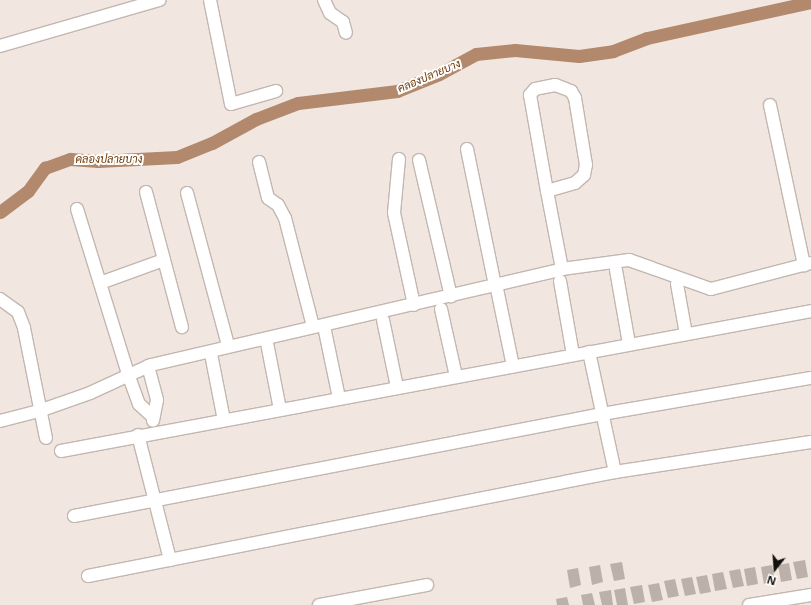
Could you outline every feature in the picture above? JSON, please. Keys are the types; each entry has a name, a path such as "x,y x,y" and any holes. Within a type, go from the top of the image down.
{"street":[{"path":"0,46 159,0"},
{"path":"210,0 231,104 276,91"},
{"path":"324,0 330,12 343,22 346,33"},
{"path":"547,191 575,183 584,174 586,165 575,98 571,91 555,85 535,89 530,95 561,275 573,355"},
{"path":"0,421 39,411 90,393 148,366 228,345 451,296 561,275 629,260 711,290 808,264 770,105"},
{"path":"466,149 513,366"},
{"path":"399,159 394,213 414,305"},
{"path":"419,160 451,296"},
{"path":"259,162 268,198 278,205 285,218 313,326"},
{"path":"146,192 182,327"},
{"path":"187,193 228,345"},
{"path":"77,209 128,374 140,404 151,415 155,432"},
{"path":"100,283 164,260"},
{"path":"616,270 629,344"},
{"path":"676,284 686,334"},
{"path":"0,299 18,312 24,328 39,411 46,438"},
{"path":"441,309 456,376"},
{"path":"61,451 138,435 456,376 811,312"},
{"path":"383,320 397,387"},
{"path":"325,331 339,398"},
{"path":"267,343 280,409"},
{"path":"589,352 615,472"},
{"path":"211,354 224,420"},
{"path":"148,366 157,400 151,415"},
{"path":"74,516 602,414 811,378"},
{"path":"138,435 170,560"},
{"path":"88,576 615,472 811,442"},
{"path":"319,605 427,585"},
{"path":"749,605 811,595"}],"building":[{"path":"805,560 808,577 797,579 793,562"},
{"path":"622,562 625,579 614,581 610,564"},
{"path":"789,563 792,580 781,582 778,565"},
{"path":"600,565 603,582 592,585 589,567"},
{"path":"772,565 775,582 764,584 761,567"},
{"path":"755,567 758,584 747,586 744,569"},
{"path":"578,568 581,585 570,588 567,570"},
{"path":"740,569 744,586 733,588 729,571"},
{"path":"723,572 727,589 715,591 712,574"},
{"path":"707,575 711,592 700,594 696,577"},
{"path":"692,577 696,594 685,596 681,579"},
{"path":"675,579 679,596 668,598 664,581"},
{"path":"659,583 663,600 652,602 648,585"},
{"path":"642,585 645,602 634,604 630,587"},
{"path":"625,588 628,605 617,605 614,590"},
{"path":"611,590 613,605 602,605 599,592"},
{"path":"592,593 595,605 583,605 581,595"},
{"path":"567,597 569,605 557,605 556,599"}],"waterway":[{"name":"คลองปลายบาง","path":"0,212 28,191 45,168 70,159 98,161 177,157 212,143 256,119 298,103 397,91 439,74 476,54 515,50 579,56 613,51 647,38 811,2"}]}
